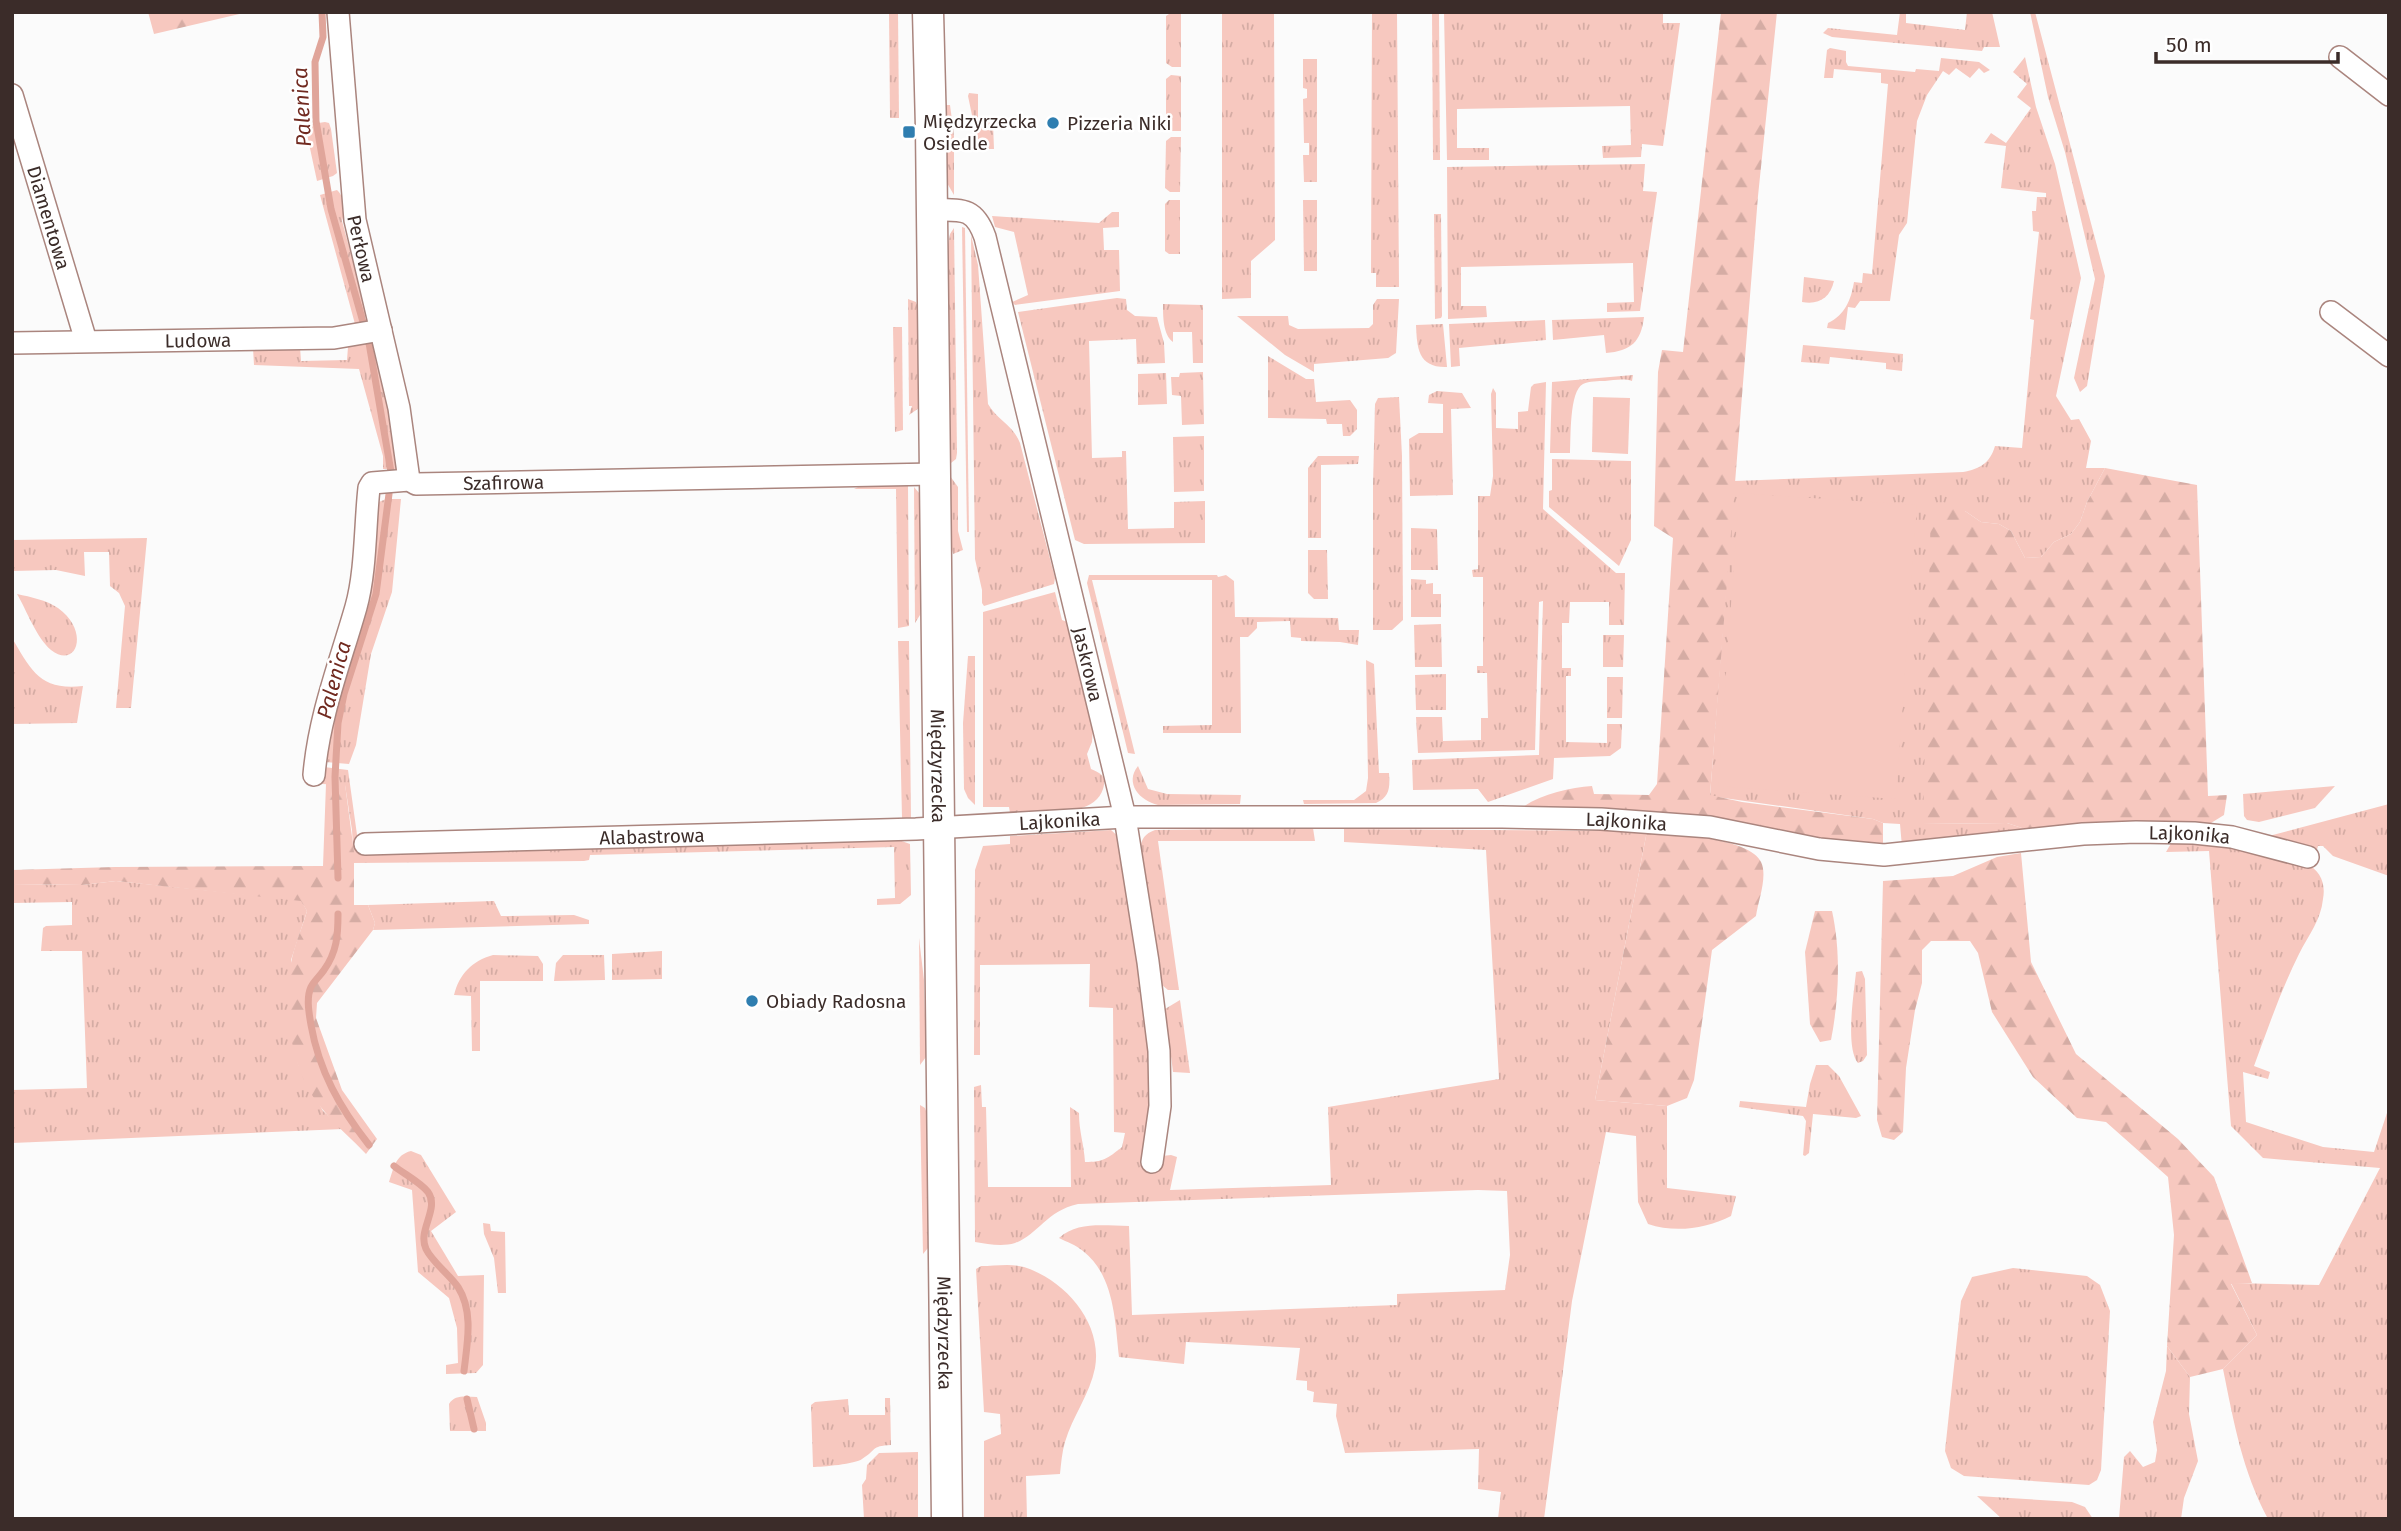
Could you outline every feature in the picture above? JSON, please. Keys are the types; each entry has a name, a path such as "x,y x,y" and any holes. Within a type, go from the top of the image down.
{"main road":[{"name":"Międzyrzecka","path":"928,12 947,1519"}],"street":[{"name":"Perłowa","path":"338,12 355,220 401,419 409,480"},
{"path":"2340,57 2389,95"},
{"name":"Diamentowa","path":"12,95 86,341"},
{"name":"Jaskrowa","path":"932,210 968,212 975,217 985,237 1125,817 1159,1051 1160,1106 1153,1162"},
{"path":"2331,312 2389,356"},
{"name":"Ludowa","path":"12,343 334,338 381,330"},
{"name":"Szafirowa","path":"314,775 316,743 324,707 359,592 369,488 372,483 409,480 416,484 935,474"},
{"name":"Lajkonika","path":"939,828 1125,817 1489,817 1710,827 1819,849 1884,855 2083,834 2194,833 2232,837 2308,858"},
{"name":"Alabastrowa","path":"365,844 939,828"}],"green space":[{"path":"148,12 248,12 154,34"},
{"path":"889,12 898,12 899,118 890,118"},
{"path":"1172,12 1181,12 1181,67 1172,67 1166,63 1166,16"},
{"path":"1222,12 1274,12 1275,240 1251,261 1251,298 1222,299"},
{"path":"1372,12 1397,12 1399,287 1376,287 1376,273 1371,273"},
{"path":"1432,12 1439,13 1440,160 1433,160"},
{"path":"1444,12 1663,12 1663,23 1680,23 1663,146 1642,144 1641,157 1603,158 1602,146 1631,145 1630,106 1457,109 1457,148 1489,148 1489,160 1447,160"},
{"path":"1721,12 1777,12 1758,196 1710,795 1742,802 1873,819 1883,823 1883,849 1517,812 1552,793 1592,786 1594,794 1649,795 1657,784 1673,538 1654,526 1658,372 1662,350 1683,352"},
{"path":"1900,12 1906,12 1906,23 1965,30 1967,12 1992,12 2000,47 1984,47 1982,51 1832,37 1823,33 1828,28 1897,35"},
{"path":"2030,12 2035,12 2105,276 2087,386 2080,392 2074,378 2095,279 2065,152 2048,97"},
{"path":"1830,48 1846,51 1848,66 1915,72 1916,69 1939,71 1941,58 1979,62 1990,70 1984,73 1979,68 1970,78 1956,68 1949,75 1943,71 1927,95 1917,121 1907,223 1899,235 1890,301 1860,301 1855,308 1848,307 1845,330 1827,328 1828,323 1839,316 1846,306 1854,282 1862,283 1863,273 1872,274 1888,84 1881,83 1881,73 1834,69 1833,78 1824,78 1827,50"},
{"path":"2025,57 2036,107 2055,164 2081,278 2056,396 2071,420 2079,419 2091,441 2086,468 2105,468 2080,522 2071,534 2054,542 2041,557 2025,558 2011,531 1999,524 1981,522 1965,511 1924,824 2007,823 2040,834 1902,847 1900,824 1710,796 1734,481 1963,472 1984,464 1995,446 2022,448 2034,320 2030,319 2039,232 2033,231 2032,211 2036,211 2037,197 2046,197 2046,193 2001,188 2006,146 1984,143 1991,133 2006,143 2031,108 2017,97 2027,84 2013,72"},
{"path":"1303,59 1317,59 1317,182 1304,182 1303,155 1309,155 1309,143 1304,143 1303,99 1307,98 1307,89 1303,88"},
{"path":"1171,75 1181,76 1181,131 1171,131 1166,126 1166,79"},
{"path":"969,93 978,94 978,122 993,123 994,149 979,149"},
{"path":"946,105 950,105 954,136 954,195 947,183"},
{"path":"329,123 331,129 337,173 317,181 305,125"},
{"path":"1171,137 1181,137 1180,192 1170,192 1165,188 1166,141"},
{"path":"1645,164 1643,191 1657,192 1640,311 1607,312 1607,303 1634,302 1633,263 1461,267 1461,306 1486,306 1487,317 1448,319 1447,167"},
{"path":"337,190 343,201 342,221 367,313 364,321 355,324 320,195"},
{"path":"1169,200 1180,200 1180,254 1169,254 1165,251 1165,204"},
{"path":"1303,200 1317,200 1317,271 1304,271"},
{"path":"1112,212 1119,212 1119,227 1103,228 1104,250 1119,250 1120,291 1015,305 1012,302 1028,295 1014,232 995,227 992,216 1099,223"},
{"path":"1434,214 1441,214 1442,316 1435,319"},
{"path":"962,227 965,228 969,532 967,532"},
{"path":"954,228 957,453 956,459 951,463 947,251"},
{"path":"971,235 978,265 988,404 1020,443 1055,578 1054,584 984,606 975,559"},
{"path":"1804,277 1834,281 1830,292 1823,299 1802,302"},
{"path":"908,299 916,302 918,307 919,408 909,415 912,406 909,406"},
{"path":"1126,299 1127,310 1135,316 1157,317 1164,343 1165,363 1137,364 1136,339 1089,341 1092,458 1122,457 1122,451 1126,451 1128,529 1174,528 1174,502 1205,501 1205,543 1084,544 1075,540 1018,312"},
{"path":"1377,299 1399,299 1396,353 1388,358 1314,364 1314,372 1285,355 1237,316 1288,316 1289,325 1298,329 1369,328 1373,324 1373,305"},
{"path":"1163,304 1203,305 1203,363 1193,363 1192,332 1173,332 1173,342 1167,335"},
{"path":"1644,317 1637,339 1622,350 1606,353 1604,335 1553,340 1552,320"},
{"path":"1545,320 1546,340 1459,348 1460,366 1451,367 1449,324"},
{"path":"1443,324 1447,367 1430,364 1425,360 1419,349 1416,333 1416,325"},
{"path":"893,327 902,327 903,430 895,432"},
{"path":"373,343 390,409 397,469 383,469 383,456 359,369 254,365 253,348 300,347 301,361 347,360 348,347"},
{"path":"1803,345 1903,354 1902,371 1886,369 1886,363 1830,357 1829,364 1801,362"},
{"path":"1268,356 1306,379 1314,379 1316,402 1350,400 1357,410 1357,429 1350,436 1343,436 1342,424 1327,424 1326,419 1268,418"},
{"path":"1203,372 1204,424 1182,425 1181,396 1172,395 1171,377 1179,377 1180,373"},
{"path":"1166,373 1167,404 1138,405 1138,374"},
{"path":"1633,375 1632,381 1591,382 1578,388 1573,405 1570,453 1550,453 1552,382"},
{"path":"1546,382 1543,509 1616,573 1625,573 1624,625 1609,625 1609,602 1570,602 1569,623 1562,623 1562,668 1571,668 1571,676 1566,676 1566,742 1607,743 1607,724 1622,724 1621,748 1610,756 1554,758 1553,779 1488,802 1478,789 1413,790 1412,760 1539,755 1543,601 1539,602 1535,750 1418,753 1416,717 1442,717 1443,741 1481,740 1481,718 1488,718 1487,673 1477,673 1477,666 1483,666 1483,577 1473,577 1472,570 1478,569 1478,496 1490,496 1493,476 1491,394 1493,388 1496,393 1496,428 1518,429 1518,412 1528,411 1531,387"},
{"path":"1437,391 1462,393 1471,408 1451,409 1453,495 1410,496 1409,439 1419,433 1443,433 1443,404 1428,403 1429,395"},
{"path":"1399,397 1403,620 1392,630 1373,630 1375,404 1378,398"},
{"path":"1593,397 1630,398 1628,454 1592,452"},
{"path":"1204,436 1204,491 1174,492 1173,437"},
{"path":"1318,456 1359,456 1358,464 1321,465 1321,538 1308,538 1308,468"},
{"path":"1552,459 1631,461 1631,540 1619,566 1549,507"},
{"path":"2105,468 2197,485 2208,796 2227,795 2224,815 2201,826 2040,834 2007,823 1923,824 1931,505 1948,504 1981,522 1999,524 2011,531 2025,558 2041,557 2054,542 2071,534 2080,522"},
{"path":"950,476 958,487 958,531 963,550 953,554 951,546"},
{"path":"908,484 909,626 898,628 896,489 854,489"},
{"path":"914,487 920,494 920,615 915,623"},
{"path":"1739,493 1917,505 1896,799 1718,786"},
{"path":"401,499 392,592 371,654 356,745 349,764 325,762 326,739 376,508 379,502"},
{"path":"1411,528 1437,529 1438,570 1411,570"},
{"path":"147,538 131,708 116,708 125,606 119,593 110,586 109,552 84,552 85,576 56,570 12,571 12,540"},
{"path":"1308,550 1327,550 1328,599 1314,599 1308,593"},
{"path":"1089,575 1226,575 1234,581 1235,617 1338,618 1339,630 1359,630 1358,645 1301,641 1301,638 1291,637 1290,621 1257,622 1257,628 1248,637 1240,637 1241,733 1163,733 1163,726 1212,725 1212,580 1092,580 1135,754 1128,753 1087,583"},
{"path":"1411,579 1426,580 1426,584 1433,583 1433,594 1441,594 1441,617 1411,617"},
{"path":"1055,592 1062,620 1067,622 1093,727 1092,742 1087,754 1091,769 1104,778 1103,789 1097,799 1088,805 1063,812 1010,813 1009,807 983,807 983,612"},
{"path":"17,594 48,603 68,618 77,637 73,652 60,655 46,645"},
{"path":"1441,624 1442,667 1415,667 1414,625"},
{"path":"1603,635 1624,635 1623,667 1603,667"},
{"path":"12,638 38,676 56,685 83,686 77,723 12,724"},
{"path":"898,641 909,641 911,819 881,822 881,818 902,818"},
{"path":"968,656 975,656 975,805 964,789 963,723"},
{"path":"1366,660 1374,664 1379,773 1389,773 1388,791 1384,798 1376,803 1304,804 1303,800 1354,800 1366,791"},
{"path":"1446,674 1446,710 1416,710 1415,675"},
{"path":"1607,677 1623,677 1622,718 1607,718"},
{"path":"1138,766 1148,789 1167,794 1241,795 1240,804 1151,803 1140,795 1133,785 1134,772"},
{"path":"324,767 348,770 359,849 896,839 910,844 911,895 900,904 877,905 877,899 895,898 894,847 590,855 589,860 584,861 354,863 345,785 322,784"},
{"path":"326,784 345,784 354,852 354,905 368,905 375,923 373,930 317,1003 316,1018 342,1090 377,1139 366,1154 329,1117 312,1095 303,1078 292,1041 289,982 292,957 307,911 301,901 116,881 82,885 12,884 12,870 323,866"},
{"path":"2335,786 2315,808 2259,822 2247,820 2244,816 2243,794"},
{"path":"2389,804 2389,876 2333,856 2323,846 2318,846 2316,853 2269,836"},
{"path":"1313,828 1315,841 1158,841 1179,990 1168,990 1162,985 1141,852 1145,836 1155,830"},
{"path":"1344,829 1647,831 1595,1100 1667,1106 1667,1188 1736,1196 1731,1216 1711,1224 1679,1229 1648,1224 1638,1202 1636,1136 1606,1132 1572,1301 1544,1519 1498,1519 1501,1492 1478,1489 1479,1449 1345,1453 1336,1416 1337,1404 1313,1402 1314,1392 1307,1390 1307,1381 1296,1380 1300,1348 1186,1342 1184,1364 1119,1357 1111,1299 1101,1272 1083,1251 1059,1238 1083,1227 1129,1226 1132,1315 1397,1305 1397,1294 1505,1290 1510,1255 1507,1191 1078,1204 1058,1212 1030,1235 1015,1243 1000,1245 975,1242 974,1087 981,1085 982,1107 986,1107 988,1187 1071,1187 1070,1107 1079,1113 1085,1162 1105,1159 1122,1147 1125,1133 1114,1132 1113,1008 1089,1007 1090,964 980,965 980,1055 974,1055 975,870 983,846 1010,844 1010,836 1111,830 1121,839 1131,894 1162,1156 1177,1157 1170,1190 1331,1185 1328,1107 1499,1079 1486,850 1344,842"},
{"path":"1647,831 1727,842 1754,854 1763,868 1756,916 1712,950 1694,1080 1687,1098 1667,1106 1595,1100"},
{"path":"2173,840 2208,840 2306,864 2318,873 2323,882 2320,914 2286,981 2254,1066 2270,1072 2268,1079 2243,1072 2246,1122 2323,1147 2374,1152 2389,1107 2389,1519 2268,1519 2245,1464 2223,1369 2257,1335 2231,1283 2319,1285 2380,1168 2263,1158 2231,1126 2209,851 2166,852"},
{"path":"2021,853 2031,962 2076,1054 2178,1139 2214,1177 2252,1283 2231,1284 2257,1335 2223,1369 2190,1377 2167,1346 2174,1235 2168,1177 2106,1122 2077,1118 2033,1077 1992,1012 1978,953 1970,941 1931,941 1922,950 1922,983 1906,1068 1903,1132 1894,1140 1882,1137 1877,1120 1883,881 1953,876 1997,857"},
{"path":"116,881 301,900 307,911 291,960 298,1064 323,1111 343,1129 12,1143 12,1090 87,1088 82,951 41,951 43,928 72,925 72,902 12,903 12,884 82,885"},
{"path":"494,901 501,916 574,915 589,920 589,924 373,930 375,923 368,905"},
{"path":"1815,911 1832,911 1838,959 1836,1008 1831,1040 1820,1042 1810,1024 1805,952"},
{"path":"919,938 924,980 926,1051 926,1057 920,1065"},
{"path":"662,951 662,979 612,980 612,954"},
{"path":"493,955 538,956 543,964 543,981 480,981 480,1051 472,1051 471,996 454,995 467,969"},
{"path":"563,955 604,955 605,980 554,981 556,963"},
{"path":"1862,971 1865,979 1867,1055 1858,1063 1852,1045 1851,1019 1856,972"},
{"path":"1180,1000 1190,1073 1173,1072 1165,1009"},
{"path":"1816,1065 1828,1065 1839,1076 1861,1116 1856,1118 1813,1114 1809,1153 1805,1156 1806,1121 1803,1116 1739,1107 1740,1101 1806,1107"},
{"path":"920,1105 925,1108 928,1117 928,1248 923,1254"},
{"path":"411,1151 421,1155 456,1212 431,1231 458,1276 484,1275 483,1365 476,1373 446,1374 446,1365 458,1363 457,1328 449,1298 418,1272 412,1190 389,1182 398,1159"},
{"path":"483,1223 490,1224 491,1231 505,1232 506,1293 498,1293 494,1258 484,1234"},
{"path":"981,1266 1024,1267 1054,1282 1078,1305 1093,1335 1096,1351 1095,1368 1089,1387 1065,1442 1060,1474 1026,1476 1027,1519 984,1519 984,1441 1001,1434 1000,1414 984,1412 976,1269"},
{"path":"2013,1268 2087,1276 2100,1285 2110,1311 2101,1470 2097,1480 2089,1485 1964,1476 1951,1468 1945,1451 1961,1301 1972,1277"},
{"path":"2167,1346 2190,1377 2189,1414 2198,1461 2184,1498 2181,1519 2119,1519 2124,1457 2130,1451 2143,1467 2155,1462 2157,1450 2153,1422 2166,1371"},
{"path":"461,1397 477,1397 486,1431 450,1431 449,1404"},
{"path":"885,1398 890,1398 891,1445 877,1447 862,1459 853,1462 813,1467 811,1405 815,1402 848,1399 849,1415 885,1415"},
{"path":"918,1452 918,1519 864,1519 862,1485 866,1479 867,1465 879,1453"},
{"path":"1977,1496 2072,1502 2085,1507 2093,1519 2002,1519"}],"waterway":[{"name":"Palenica","path":"322,12 323,37 315,62 316,121 331,209 363,322"},
{"name":"Palenica","path":"369,343 391,472"},
{"name":"Palenica","path":"338,878 335,777 338,723 344,694 376,594 389,494"},
{"name":"Palenica","path":"338,914 332,957 309,991 309,1016 325,1073 340,1103 369,1145"},
{"name":"Palenica","path":"394,1166 421,1185 431,1199 424,1242 429,1254 458,1287 463,1297 468,1317 464,1371"},
{"name":"Palenica","path":"467,1399 474,1429"}],"place":[{"name":"Pizzeria Niki","path":"1053,123"},
{"name":"Międzyrzecka Osiedle","path":"909,132"},
{"name":"Obiady Radosna","path":"752,1001"}]}
